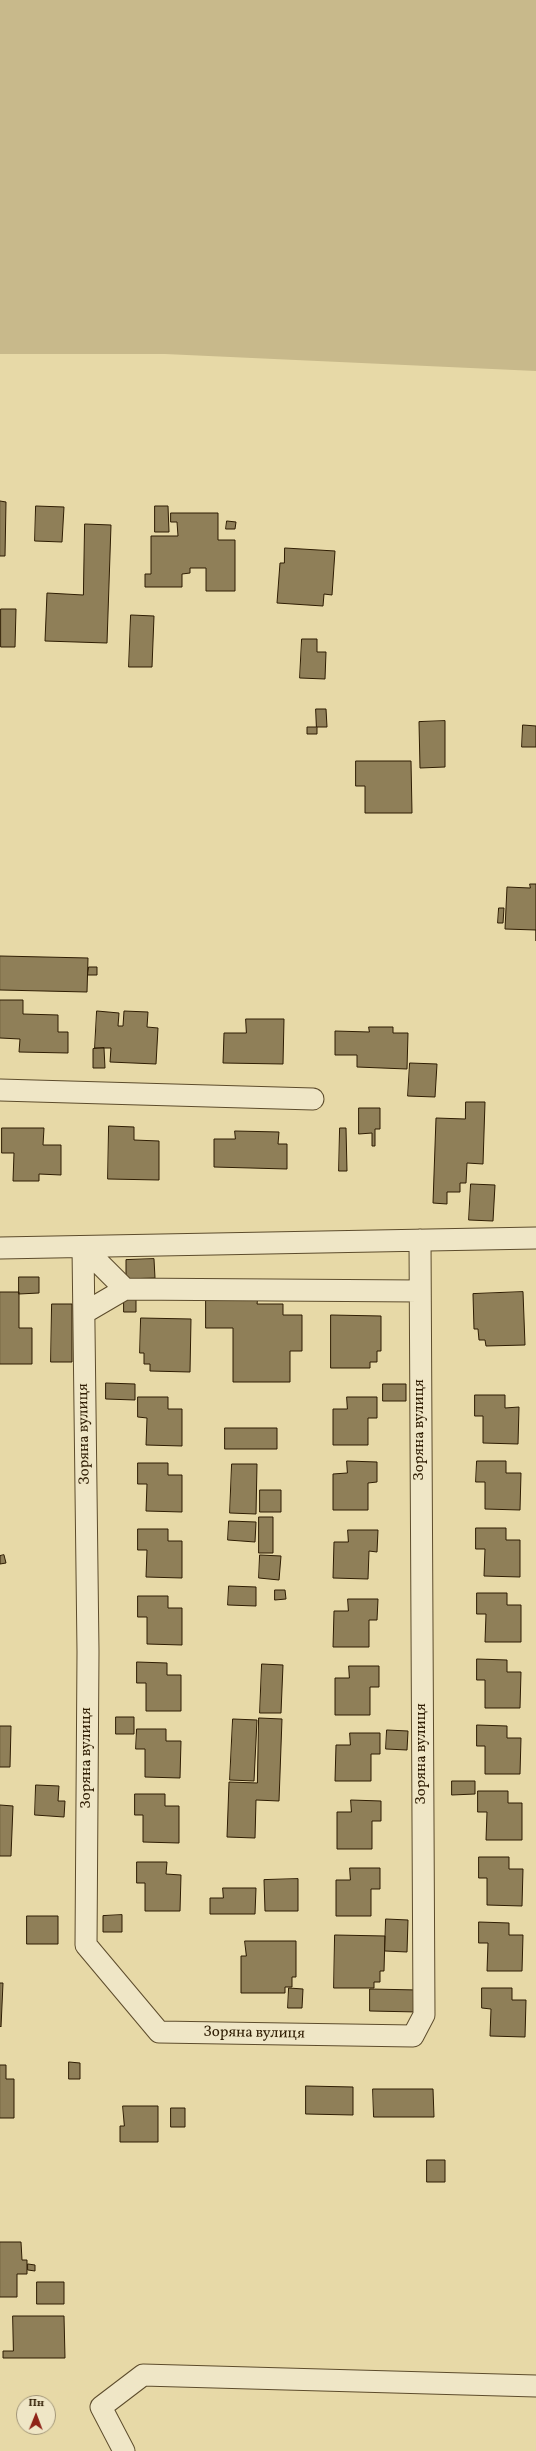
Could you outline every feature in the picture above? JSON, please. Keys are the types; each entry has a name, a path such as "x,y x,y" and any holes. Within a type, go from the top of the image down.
{"street":[{"path":"0,1090 313,1099"},
{"path":"0,1248 536,1238"},
{"name":"Зоряна вулиця","path":"83,1247 88,1652 86,1945 159,2032 413,2036 424,2015 419,1291 420,1240"},
{"path":"83,1247 125,1289"},
{"path":"84,1313 125,1289 419,1291"},
{"path":"124,2451 101,2407 143,2375 536,2386"}],"shaded area":[{"path":"0,0 536,0 536,371 165,354 0,354"}],"building":[{"path":"0,501 6,502 5,556 0,556"},
{"path":"36,506 64,507 62,542 35,541"},
{"path":"155,506 168,506 169,532 155,532"},
{"path":"171,513 218,513 218,540 235,540 235,591 206,591 206,568 190,568 190,573 182,574 182,587 145,587 145,574 151,574 151,536 178,536 177,522 171,522"},
{"path":"227,521 236,522 235,529 226,529"},
{"path":"85,524 111,525 107,643 45,641 47,593 83,595"},
{"path":"285,548 335,551 332,595 324,594 323,606 277,603 280,563 284,563"},
{"path":"1,609 16,609 15,647 1,647"},
{"path":"131,615 154,616 152,667 129,667"},
{"path":"302,639 317,639 317,652 326,652 325,679 300,678"},
{"path":"316,709 326,709 327,727 317,727 317,734 307,734 307,727 316,727"},
{"path":"445,721 445,767 420,768 419,722"},
{"path":"523,725 536,726 536,747 522,747"},
{"path":"356,761 411,761 412,813 365,813 365,786 356,786"},
{"path":"530,884 536,884 536,930 505,929 507,887 530,888"},
{"path":"499,908 504,908 503,923 498,923"},
{"path":"0,956 88,958 87,992 0,990"},
{"path":"89,967 97,967 97,975 88,975"},
{"path":"0,1000 23,1000 23,1014 58,1015 58,1032 68,1032 68,1053 19,1052 20,1039 0,1038"},
{"path":"97,1011 119,1013 118,1026 123,1026 124,1011 148,1012 147,1027 158,1028 156,1064 110,1062 111,1048 95,1048"},
{"path":"246,1019 284,1019 283,1064 223,1063 224,1033 246,1033"},
{"path":"369,1027 393,1027 393,1033 408,1033 407,1069 357,1067 357,1055 335,1055 335,1031 369,1032"},
{"path":"104,1048 105,1068 93,1068 93,1049"},
{"path":"410,1063 437,1064 435,1097 408,1096"},
{"path":"466,1102 485,1102 483,1164 467,1163 466,1183 460,1183 460,1192 447,1192 447,1204 433,1203 436,1118 465,1119"},
{"path":"359,1108 380,1108 380,1129 375,1129 375,1146 372,1146 372,1133 359,1134"},
{"path":"109,1126 134,1127 134,1140 159,1141 159,1180 108,1179"},
{"path":"2,1128 44,1128 43,1145 61,1145 61,1175 39,1174 39,1181 13,1181 14,1153 2,1153"},
{"path":"340,1128 346,1128 347,1171 339,1171"},
{"path":"235,1131 279,1132 278,1144 287,1144 287,1169 214,1167 214,1139 235,1139"},
{"path":"471,1184 495,1185 493,1221 469,1220"},
{"path":"154,1259 155,1278 126,1279 126,1260"},
{"path":"19,1277 39,1277 39,1293 19,1294"},
{"path":"0,1292 19,1292 19,1328 32,1328 32,1364 0,1364"},
{"path":"523,1292 525,1345 486,1346 485,1340 479,1340 478,1329 474,1329 473,1294"},
{"path":"124,1296 136,1296 136,1312 124,1312"},
{"path":"206,1296 258,1296 257,1304 283,1304 283,1315 302,1315 302,1351 290,1351 290,1382 233,1382 233,1328 206,1328"},
{"path":"52,1304 72,1304 72,1362 51,1362"},
{"path":"331,1315 381,1316 381,1351 377,1351 377,1362 370,1362 370,1368 331,1368"},
{"path":"141,1318 191,1319 190,1372 150,1371 150,1364 144,1364 144,1353 140,1353"},
{"path":"106,1383 135,1384 135,1400 106,1399"},
{"path":"383,1384 406,1384 406,1401 383,1401"},
{"path":"475,1395 505,1395 505,1408 519,1407 518,1444 483,1443 483,1416 475,1416"},
{"path":"138,1397 168,1397 168,1409 182,1409 182,1446 146,1445 147,1418 138,1417"},
{"path":"347,1397 377,1397 377,1418 368,1418 368,1445 333,1445 333,1409 347,1409"},
{"path":"225,1428 277,1428 277,1449 225,1449"},
{"path":"347,1461 377,1462 377,1482 368,1483 368,1510 333,1510 333,1474 347,1473"},
{"path":"477,1461 506,1461 506,1473 521,1473 520,1510 485,1509 485,1482 476,1482"},
{"path":"138,1463 168,1463 168,1475 182,1475 182,1512 146,1511 147,1484 138,1484"},
{"path":"232,1464 257,1464 256,1514 230,1513"},
{"path":"260,1490 281,1490 281,1512 260,1512"},
{"path":"259,1517 273,1517 273,1553 259,1553"},
{"path":"229,1521 256,1522 255,1542 228,1540"},
{"path":"476,1528 506,1528 506,1540 520,1540 520,1577 484,1576 485,1549 476,1549"},
{"path":"138,1529 168,1529 168,1541 182,1541 182,1578 146,1577 147,1550 138,1550"},
{"path":"348,1530 378,1530 377,1552 369,1551 368,1579 333,1578 334,1542 348,1542"},
{"path":"4,1555 6,1563 0,1564 0,1556"},
{"path":"260,1555 281,1556 279,1580 259,1578"},
{"path":"229,1586 256,1587 256,1606 228,1605"},
{"path":"275,1590 285,1590 286,1599 275,1600"},
{"path":"477,1593 507,1593 507,1605 521,1605 521,1642 485,1642 486,1614 477,1614"},
{"path":"138,1596 168,1596 168,1608 182,1608 182,1645 147,1644 147,1617 138,1617"},
{"path":"348,1599 378,1599 377,1620 369,1620 369,1647 333,1647 334,1611 348,1611"},
{"path":"477,1659 507,1660 507,1672 521,1672 520,1708 485,1708 485,1680 477,1680"},
{"path":"137,1662 167,1663 167,1675 181,1675 181,1711 146,1711 146,1683 137,1683"},
{"path":"262,1664 283,1665 281,1713 260,1713"},
{"path":"349,1666 379,1666 379,1687 370,1687 370,1715 335,1715 335,1678 349,1678"},
{"path":"116,1717 134,1717 134,1734 116,1734"},
{"path":"259,1718 282,1719 279,1801 256,1800 255,1838 227,1837 229,1782 257,1783"},
{"path":"233,1719 257,1720 254,1781 230,1780"},
{"path":"477,1725 507,1726 507,1738 521,1738 520,1774 485,1774 485,1746 477,1746"},
{"path":"0,1726 11,1726 10,1767 0,1767"},
{"path":"137,1729 166,1729 166,1741 181,1741 180,1778 145,1777 145,1749 136,1749"},
{"path":"387,1730 408,1731 407,1750 386,1749"},
{"path":"350,1733 380,1733 380,1754 371,1754 371,1781 335,1781 336,1745 350,1745"},
{"path":"452,1781 475,1781 475,1794 452,1795"},
{"path":"36,1785 59,1786 58,1801 65,1801 64,1817 35,1815"},
{"path":"478,1791 508,1791 508,1803 522,1803 522,1840 486,1840 487,1812 478,1812"},
{"path":"135,1794 165,1794 165,1806 179,1806 179,1843 143,1842 143,1815 135,1815"},
{"path":"351,1800 381,1801 381,1821 372,1821 372,1849 337,1849 337,1812 351,1812"},
{"path":"0,1805 13,1806 11,1856 0,1856"},
{"path":"479,1857 509,1857 509,1869 523,1869 522,1906 487,1905 487,1878 479,1878"},
{"path":"137,1862 167,1862 166,1874 181,1875 180,1911 145,1911 145,1883 137,1883"},
{"path":"350,1868 380,1868 380,1889 371,1889 371,1916 336,1916 336,1880 350,1880"},
{"path":"298,1879 298,1911 265,1911 264,1880"},
{"path":"223,1888 256,1888 255,1914 210,1914 210,1898 223,1898"},
{"path":"122,1915 122,1932 103,1932 103,1916"},
{"path":"27,1916 58,1916 58,1944 27,1944"},
{"path":"386,1919 408,1920 407,1952 385,1951"},
{"path":"479,1922 509,1923 509,1935 523,1935 522,1971 487,1971 488,1943 479,1943"},
{"path":"335,1935 385,1936 384,1971 380,1971 380,1982 374,1982 374,1988 334,1988"},
{"path":"245,1941 296,1941 296,1977 292,1977 292,1987 285,1987 285,1993 241,1993 241,1956 246,1956"},
{"path":"0,1983 3,1983 1,2027 0,2026"},
{"path":"289,1988 303,1989 302,2008 288,2008"},
{"path":"482,1988 512,1988 512,2000 526,2000 525,2037 490,2036 491,2009 482,2008"},
{"path":"370,1989 418,1990 418,2012 370,2011"},
{"path":"69,2062 80,2063 80,2079 69,2079"},
{"path":"0,2065 6,2065 6,2079 14,2079 14,2118 0,2118"},
{"path":"306,2086 353,2087 353,2115 306,2114"},
{"path":"373,2089 433,2089 434,2117 374,2117"},
{"path":"123,2106 158,2106 158,2142 120,2142 120,2126 124,2126"},
{"path":"171,2108 185,2108 185,2127 171,2127"},
{"path":"427,2160 445,2160 445,2182 427,2182"},
{"path":"0,2242 21,2242 22,2260 27,2260 27,2274 17,2274 17,2297 0,2297"},
{"path":"28,2264 35,2265 35,2271 28,2270"},
{"path":"37,2282 64,2282 64,2304 37,2304"},
{"path":"13,2316 64,2316 65,2358 3,2358 3,2351 13,2351"}]}
